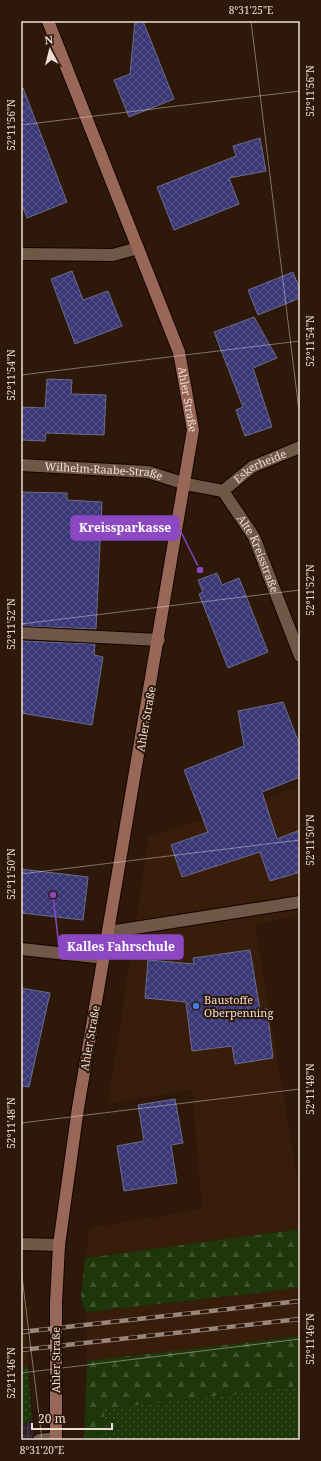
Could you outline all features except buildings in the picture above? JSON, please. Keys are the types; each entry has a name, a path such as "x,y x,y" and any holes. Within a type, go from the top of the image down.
{"main road":[{"name":"Ahler Straße","path":"48,21 179,352 193,430 186,484 78,1108 59,1245 56,1303 56,1439"}],"street":[{"path":"21,254 113,254 138,248"},
{"name":"Eskerheide","path":"223,491 252,466 300,447"},
{"name":"Wilhelm-Raabe-Straße","path":"21,465 148,472 186,484"},
{"path":"186,484 223,491"},
{"name":"Alte Kreisstraße","path":"223,491 254,537 300,656"},
{"path":"21,633 159,640"},
{"path":"109,932 300,902"},
{"path":"21,949 104,958"},
{"path":"21,1244 59,1245"},
{"path":"40,1440 56,1439"}],"shaded area":[{"name":"Baustoffe Oberpenning","path":"300,787 300,916 255,924 300,1194 300,1229 85,1258 90,1228 202,1209 192,1090 108,1103 149,837"},
{"path":"300,1288 300,1336 87,1361 86,1312"},
{"path":"33,1306 27,1319 28,1367 21,1368 21,1307"},
{"path":"32,1420 33,1440 21,1440 21,1425"}],"green space":[{"path":"300,1229 300,1288 86,1312 81,1299 85,1258"},
{"path":"300,1336 300,1386 105,1409 101,1440 84,1440 87,1361"},
{"path":"28,1367 32,1420 21,1425 21,1368"},
{"path":"300,1386 300,1440 101,1440 104,1409"}],"railway":[{"path":"21,1332 300,1301"},
{"path":"21,1350 300,1319"}],"place":[{"name":"Kreissparkasse","path":"200,570"},
{"name":"Kalles Fahrschule","path":"53,895"},
{"name":"Baustoffe Oberpenning","path":"196,1006"}]}
